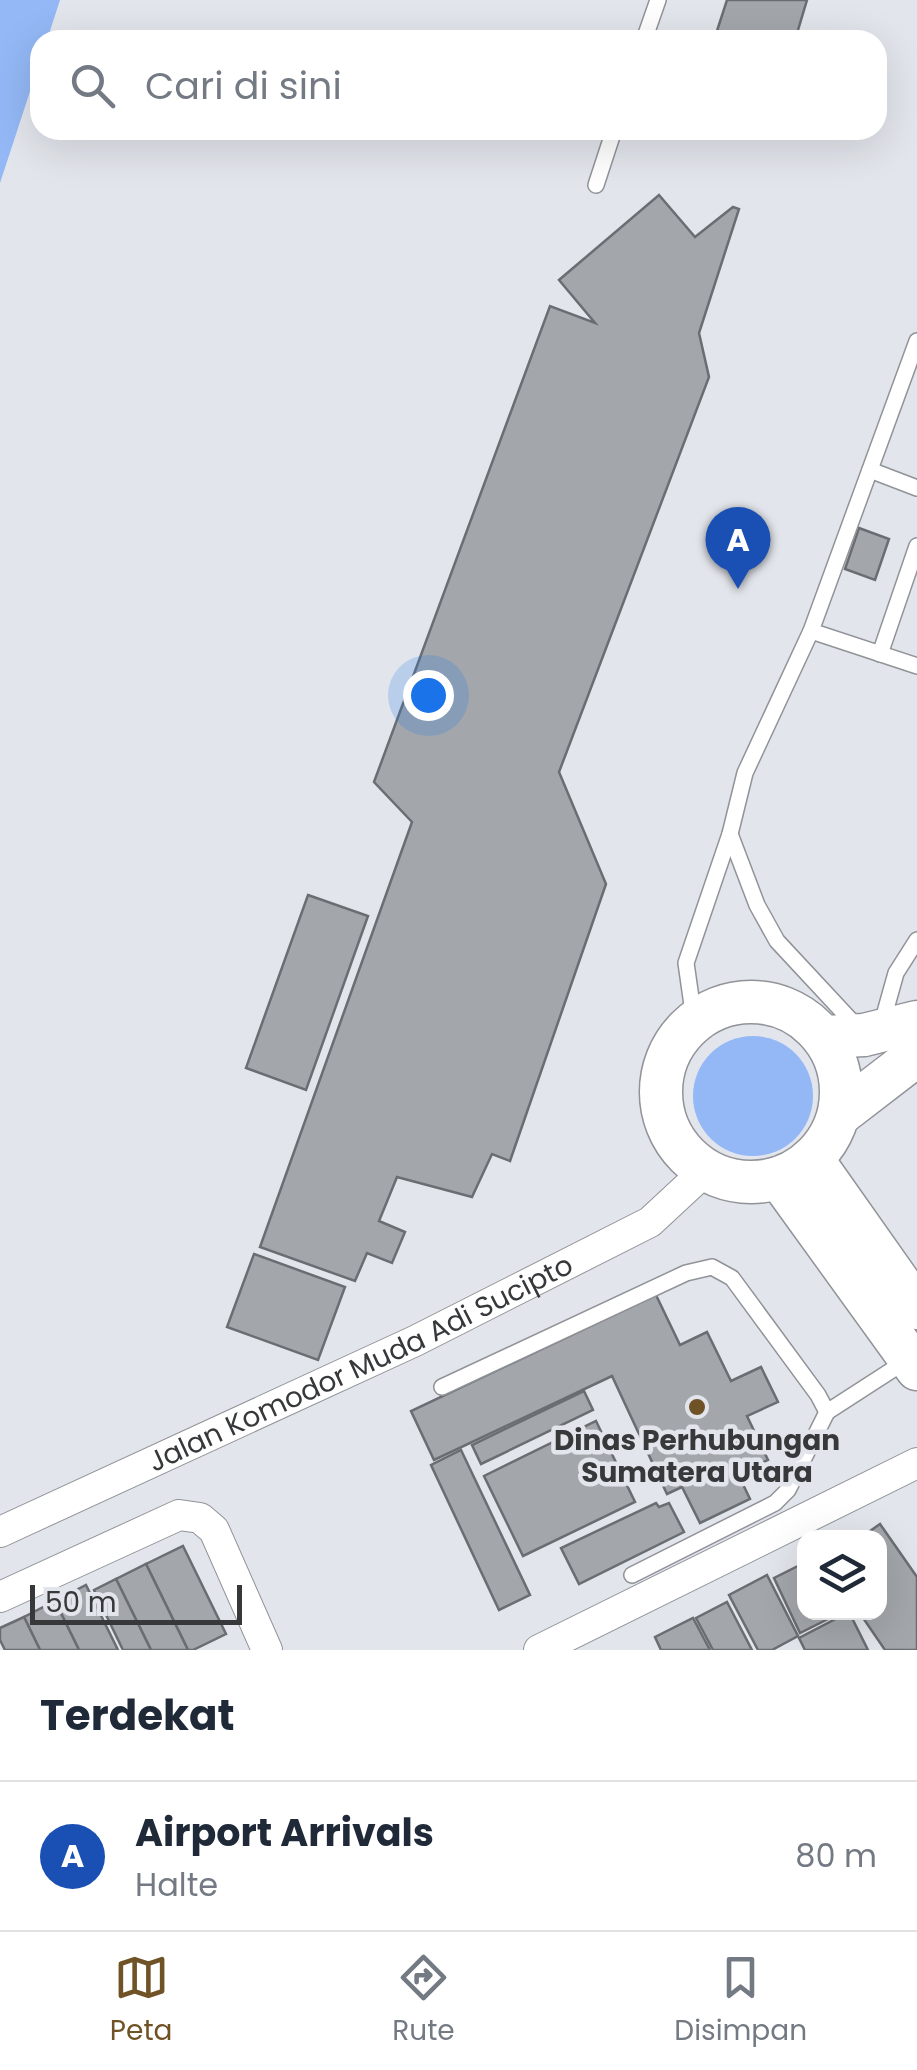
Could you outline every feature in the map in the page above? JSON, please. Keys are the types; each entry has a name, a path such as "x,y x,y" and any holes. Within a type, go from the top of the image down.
{"main road":[{"path":"751,1002 872,1032 841,1080 839,1116 824,1146 796,1168 742,1182 706,1170 676,1142 667,1125 661,1084 683,1030 694,1019 726,1006 751,1002"},
{"path":"839,1116 917,1054"},
{"path":"796,1168 913,1294"},
{"path":"796,1168 913,1364"}],"street":[{"name":"Jalan Komodor Muda Adi Sucipto","path":"0,1532 415,1341 617,1239 667,1210 706,1170"},
{"path":"539,1650 917,1463"},
{"path":"0,1597 180,1515 200,1518 214,1530 267,1650"}],"lane":[{"path":"648,30 658,0"},
{"path":"596,185 611,140"},
{"path":"694,1019 686,963 730,834 746,773 811,631 917,341"},
{"path":"870,470 917,488"},
{"path":"880,654 917,546"},
{"path":"811,631 917,666"},
{"path":"730,834 757,904 778,941 872,1032 896,974 917,940"},
{"path":"442,1387 686,1273 712,1268 732,1278 827,1412"},
{"path":"632,1576 775,1504 788,1490 827,1412 913,1364"}],"shaded area":[{"path":"0,0 60,0 50,30 30,30 30,92 0,183"},
{"path":"753,1036 776,1041 795,1054 808,1073 813,1096 808,1119 795,1138 776,1151 753,1156 730,1151 711,1138 698,1119 693,1096 698,1073 711,1054 730,1041"}],"building":[{"path":"727,0 807,0 798,30 717,30"},
{"path":"659,195 695,237 733,207 739,209 699,333 709,377 559,772 606,884 510,1161 492,1154 472,1197 397,1177 379,1221 405,1232 392,1263 367,1253 355,1281 260,1247 412,822 374,782 550,306 595,323 559,280"},
{"path":"859,528 889,539 875,580 845,569"},
{"path":"308,895 368,916 306,1090 246,1068"},
{"path":"254,1254 345,1287 318,1360 227,1327"},
{"name":"Dinas Perhubungan Sumatera Utara","path":"656,1295 680,1345 707,1332 731,1381 761,1367 778,1402 747,1416 768,1460 738,1474 750,1499 700,1523 682,1487 667,1494 612,1376 434,1460 411,1411"},
{"path":"584,1391 593,1410 481,1464 472,1445"},
{"path":"596,1421 635,1502 523,1556 484,1476"},
{"path":"461,1450 530,1595 499,1610 431,1465"},
{"path":"656,1503 659,1507 669,1503 684,1532 579,1584 561,1548"},
{"path":"887,1534 917,1577 917,1650 885,1650 864,1620 887,1620"},
{"path":"183,1546 226,1634 193,1650 188,1650 146,1564"},
{"path":"146,1564 188,1650 151,1650 116,1579"},
{"path":"797,1566 797,1620 826,1620 800,1633 774,1578"},
{"path":"767,1575 798,1636 772,1650 758,1650 729,1595"},
{"path":"116,1579 151,1650 123,1650 94,1590"},
{"path":"86,1585 118,1650 79,1650 55,1601"},
{"path":"55,1601 79,1650 40,1650 24,1617"},
{"path":"727,1602 752,1650 713,1650 696,1618"},
{"path":"24,1617 40,1650 5,1650 0,1628"},
{"path":"693,1618 710,1650 661,1650 655,1637"},
{"path":"834,1620 853,1620 868,1650 805,1650 799,1638"}],"place":[{"name":"Airport Arrivals","path":"738,589"},
{"name":"Dinas Perhubungan Sumatera Utara","path":"697,1407"}]}
